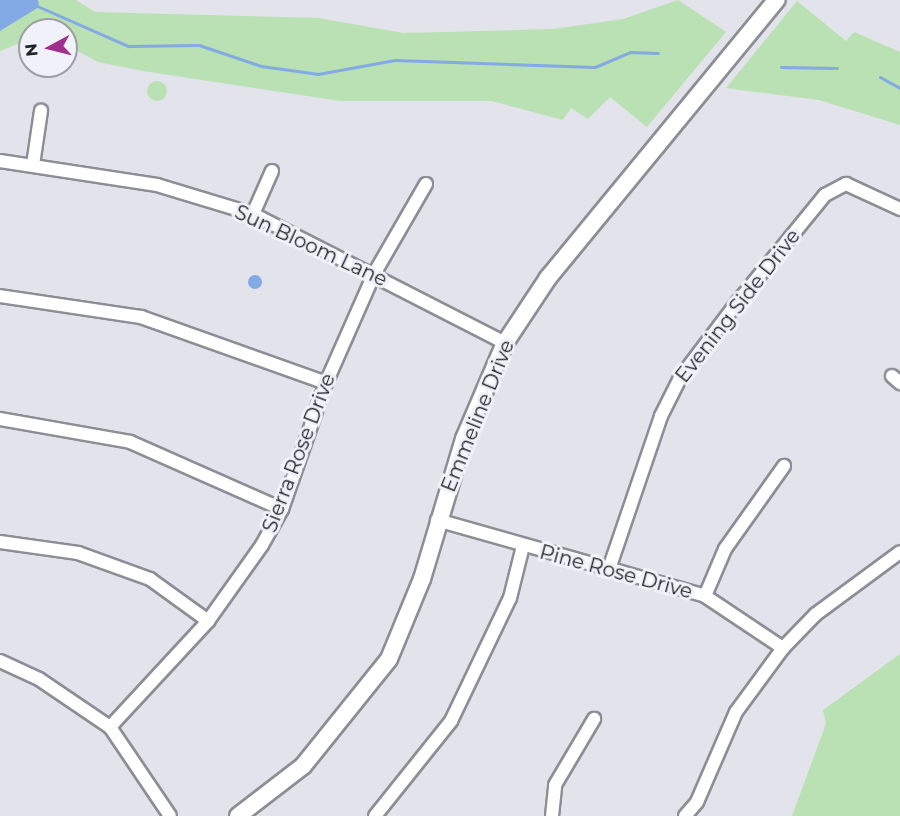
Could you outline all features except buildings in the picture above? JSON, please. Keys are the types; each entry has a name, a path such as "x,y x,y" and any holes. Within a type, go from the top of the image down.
{"street":[{"name":"Emmeline Drive","path":"238,816 303,766 389,659 422,579 437,520 505,344 548,278 776,0"},
{"path":"33,165 41,111"},
{"name":"Sun Bloom Lane","path":"0,161 157,185 253,213 505,344"},
{"path":"253,213 272,171"},
{"name":"Sierra Rose Drive","path":"110,727 208,621 240,581 282,509 326,383 374,274 426,184"},
{"name":"Evening Side Drive","path":"609,569 637,476 680,378 743,295 836,189 846,184 872,192 900,209"},
{"path":"0,296 141,317 326,383"},
{"path":"0,419 130,442 282,509"},
{"path":"705,597 725,549 784,466"},
{"name":"Pine Rose Drive","path":"437,520 705,597 783,648"},
{"path":"0,542 78,553 150,579 208,621"},
{"path":"375,816 451,721 510,598 523,546"},
{"path":"685,816 697,802 736,712 783,648 816,614 900,552"},
{"path":"0,661 39,679 110,727 170,816"},
{"path":"552,816 555,785 594,719"}],"green space":[{"path":"0,0 76,0 95,12 318,18 403,33 553,29 623,19 678,0 726,32 647,127 610,97 588,119 571,108 563,120 492,101 340,101 143,71 98,62 78,51 78,18 18,18 18,44 0,51"},
{"path":"797,1 846,41 854,32 900,52 900,125 819,100 726,88"},
{"path":"153,81 161,81 167,87 167,95 161,101 153,101 147,95 147,87"},
{"path":"900,654 900,816 792,816 826,724 823,710"}],"water":[{"path":"0,0 38,0 39,7 0,31"},
{"path":"252,275 258,275 262,282 258,289 252,289 248,285 248,279"}],"waterway":[{"path":"35,5 128,46 199,45 261,66 318,74 395,60 595,67 630,52 658,53"},
{"path":"781,67 837,68"},
{"path":"880,77 900,88"}]}
